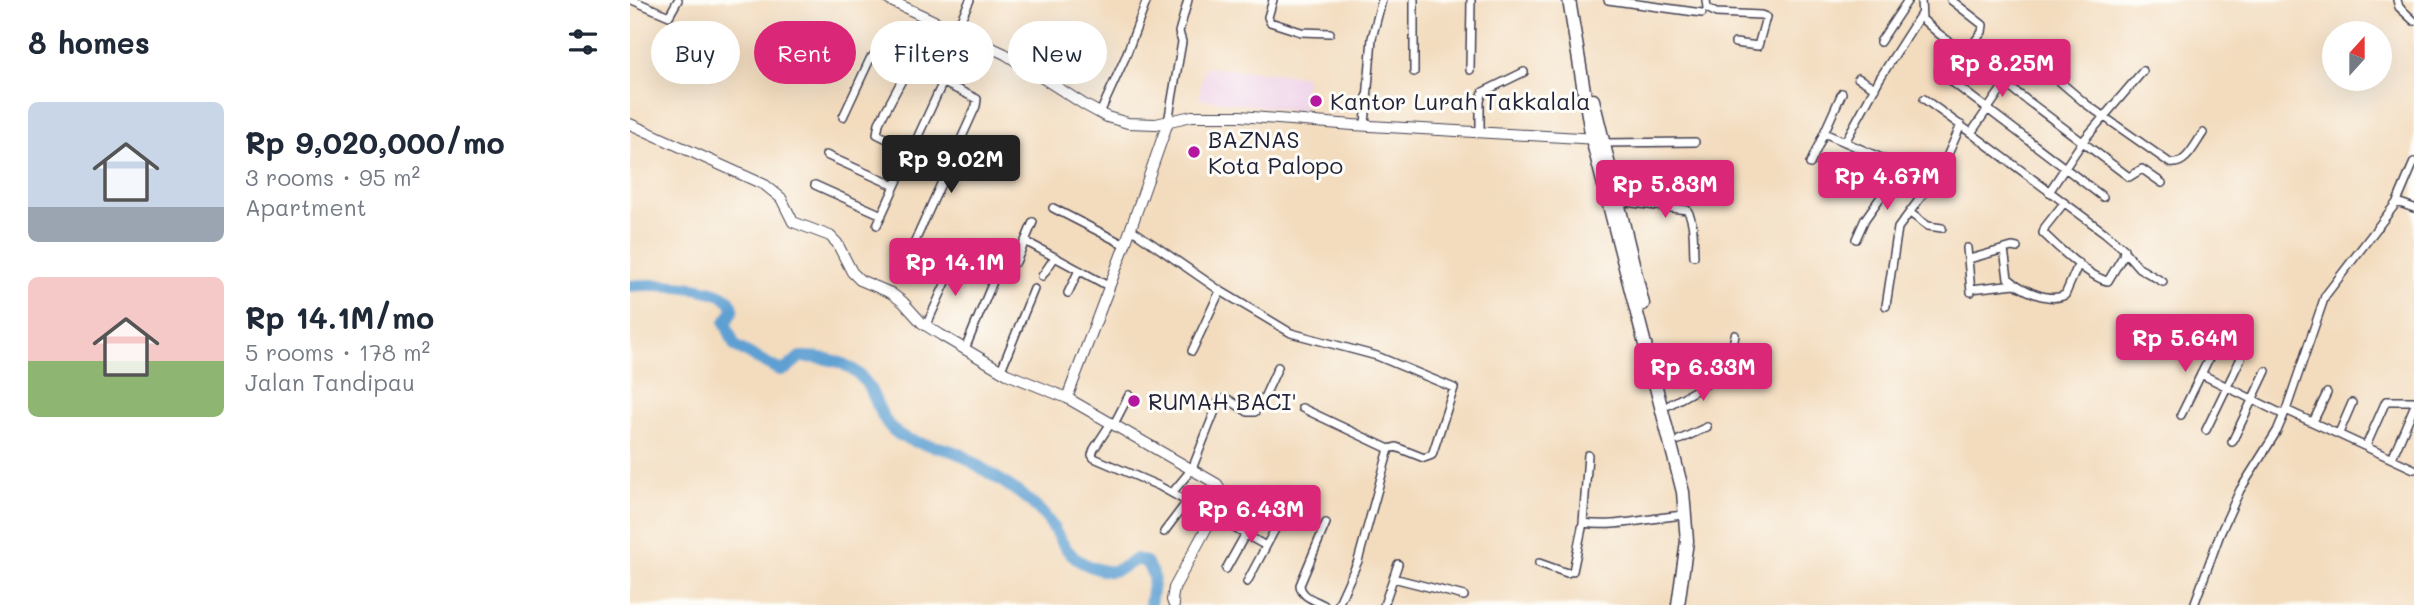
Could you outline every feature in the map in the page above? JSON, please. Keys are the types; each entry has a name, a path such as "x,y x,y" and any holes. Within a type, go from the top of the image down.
{"highway":[{"path":"1569,0 1599,140 1678,466 1686,515 1687,541 1678,605"},
{"path":"1576,0 1599,140 1618,201 1689,480 1693,552 1684,605"}],"street":[{"path":"632,0 644,2 669,16 678,0"},
{"path":"888,0 934,21"},
{"path":"960,21 970,0"},
{"path":"1100,113 1147,0"},
{"path":"1067,398 1110,288 1168,121 1182,42 1179,32 1188,0"},
{"path":"1273,0 1268,17 1270,22 1301,32 1330,33"},
{"path":"1365,125 1370,53 1382,0"},
{"path":"1414,0 1414,72"},
{"path":"1470,70 1471,0"},
{"path":"1608,0 1702,13"},
{"path":"1706,0 1707,8 1716,13 1766,17 1758,46 1735,43"},
{"path":"1880,42 1908,0"},
{"path":"1921,0 1921,14 1928,26 2128,176 2142,169 2162,183"},
{"path":"1951,0 1983,26 1982,32 1966,53"},
{"path":"2397,0 2399,7 2414,21"},
{"path":"1845,142 1921,14"},
{"path":"1954,45 1939,66 1939,72 2104,197"},
{"path":"994,49 1100,113 1128,123 1143,124 1192,116 1240,116 1599,140 1695,142"},
{"path":"843,117 870,64"},
{"path":"2044,68 2104,117 2170,163 2178,164 2188,155 2203,132"},
{"path":"2049,192 2083,141 2143,71"},
{"path":"1480,132 1480,101 1483,92 1524,72"},
{"path":"1858,78 1875,88"},
{"path":"900,84 879,123 877,133 947,169"},
{"path":"877,225 942,84"},
{"path":"903,268 978,102 974,96 947,84"},
{"path":"1971,133 2005,84"},
{"path":"1810,163 1842,93"},
{"path":"1924,99 2120,245 2139,268 2164,282"},
{"path":"630,124 759,181 781,198 793,222 830,236 859,280 897,297 926,326 1001,370 1067,398 1217,484 1222,492 1221,501 1174,588 1174,605"},
{"path":"1886,306 1898,228 1941,170 1961,125"},
{"path":"1824,133 1884,159 1886,165 1925,192"},
{"path":"826,155 895,186"},
{"path":"2194,605 2220,534 2240,491 2285,413 2325,296 2397,202 2414,162"},
{"path":"1856,239 1865,219 1898,173"},
{"path":"815,186 882,215"},
{"path":"1618,201 1687,210 1690,214 1694,256"},
{"path":"2397,202 2414,208"},
{"path":"2064,203 2043,233 2079,263 2106,282 2125,252"},
{"path":"1053,208 1125,245"},
{"path":"1910,213 1928,226 1942,228"},
{"path":"1016,262 1033,222"},
{"path":"1131,229 1220,291 1295,335 1377,356 1454,388 1432,455 1424,458 1396,447 1389,449 1302,408"},
{"path":"1025,241 1110,288"},
{"path":"1968,248 1971,291 2015,284"},
{"path":"1969,259 2017,248"},
{"path":"2004,250 2008,278 2015,284 2050,297 2063,297 2079,263"},
{"path":"1042,276 1055,257"},
{"path":"926,326 957,258"},
{"path":"1068,293 1079,270"},
{"path":"965,349 997,272"},
{"path":"1001,370 1034,289"},
{"path":"1192,351 1220,291"},
{"path":"1669,405 1723,375 1729,365 1735,335"},
{"path":"2181,415 2215,346"},
{"path":"2206,430 2241,358"},
{"path":"1172,493 1192,469 1219,401 1226,398 1248,412 1255,412 1278,367"},
{"path":"2232,442 2266,371"},
{"path":"2201,374 2253,400 2314,422 2414,469"},
{"path":"2314,422 2327,393"},
{"path":"1129,395 1094,449 1093,457 1172,493 1266,547"},
{"path":"2366,446 2386,401 2414,401"},
{"path":"2339,433 2352,403"},
{"path":"2392,458 2414,407"},
{"path":"1679,440 1707,427"},
{"path":"1338,605 1358,561 1389,449"},
{"path":"1538,563 1567,573 1573,572 1583,523 1588,454"},
{"path":"1164,532 1186,503"},
{"path":"1583,523 1600,526 1622,525 1665,516 1686,515"},
{"path":"1247,582 1280,520"},
{"path":"1324,605 1300,591 1300,585 1326,523"},
{"path":"1226,569 1245,535"},
{"path":"1384,605 1398,564"},
{"path":"1393,578 1464,596"}],"shaded area":[{"path":"1204,67 1306,76 1303,111 1199,99"}],"waterway":[{"path":"630,286 677,286 716,293 728,300 732,309 725,322 735,346 779,370 786,369 800,357 830,359 848,366 863,378 892,429 918,443 958,453 1016,491 1043,514 1070,553 1083,563 1099,570 1111,571 1123,568 1136,559 1146,562 1154,577 1150,605"}],"place":[{"name":"Kantor Lurah Takkalala","path":"1316,101"},
{"name":"BAZNAS Kota Palopo","path":"1194,152"},
{"name":"RUMAH BACI'","path":"1134,401"}]}
